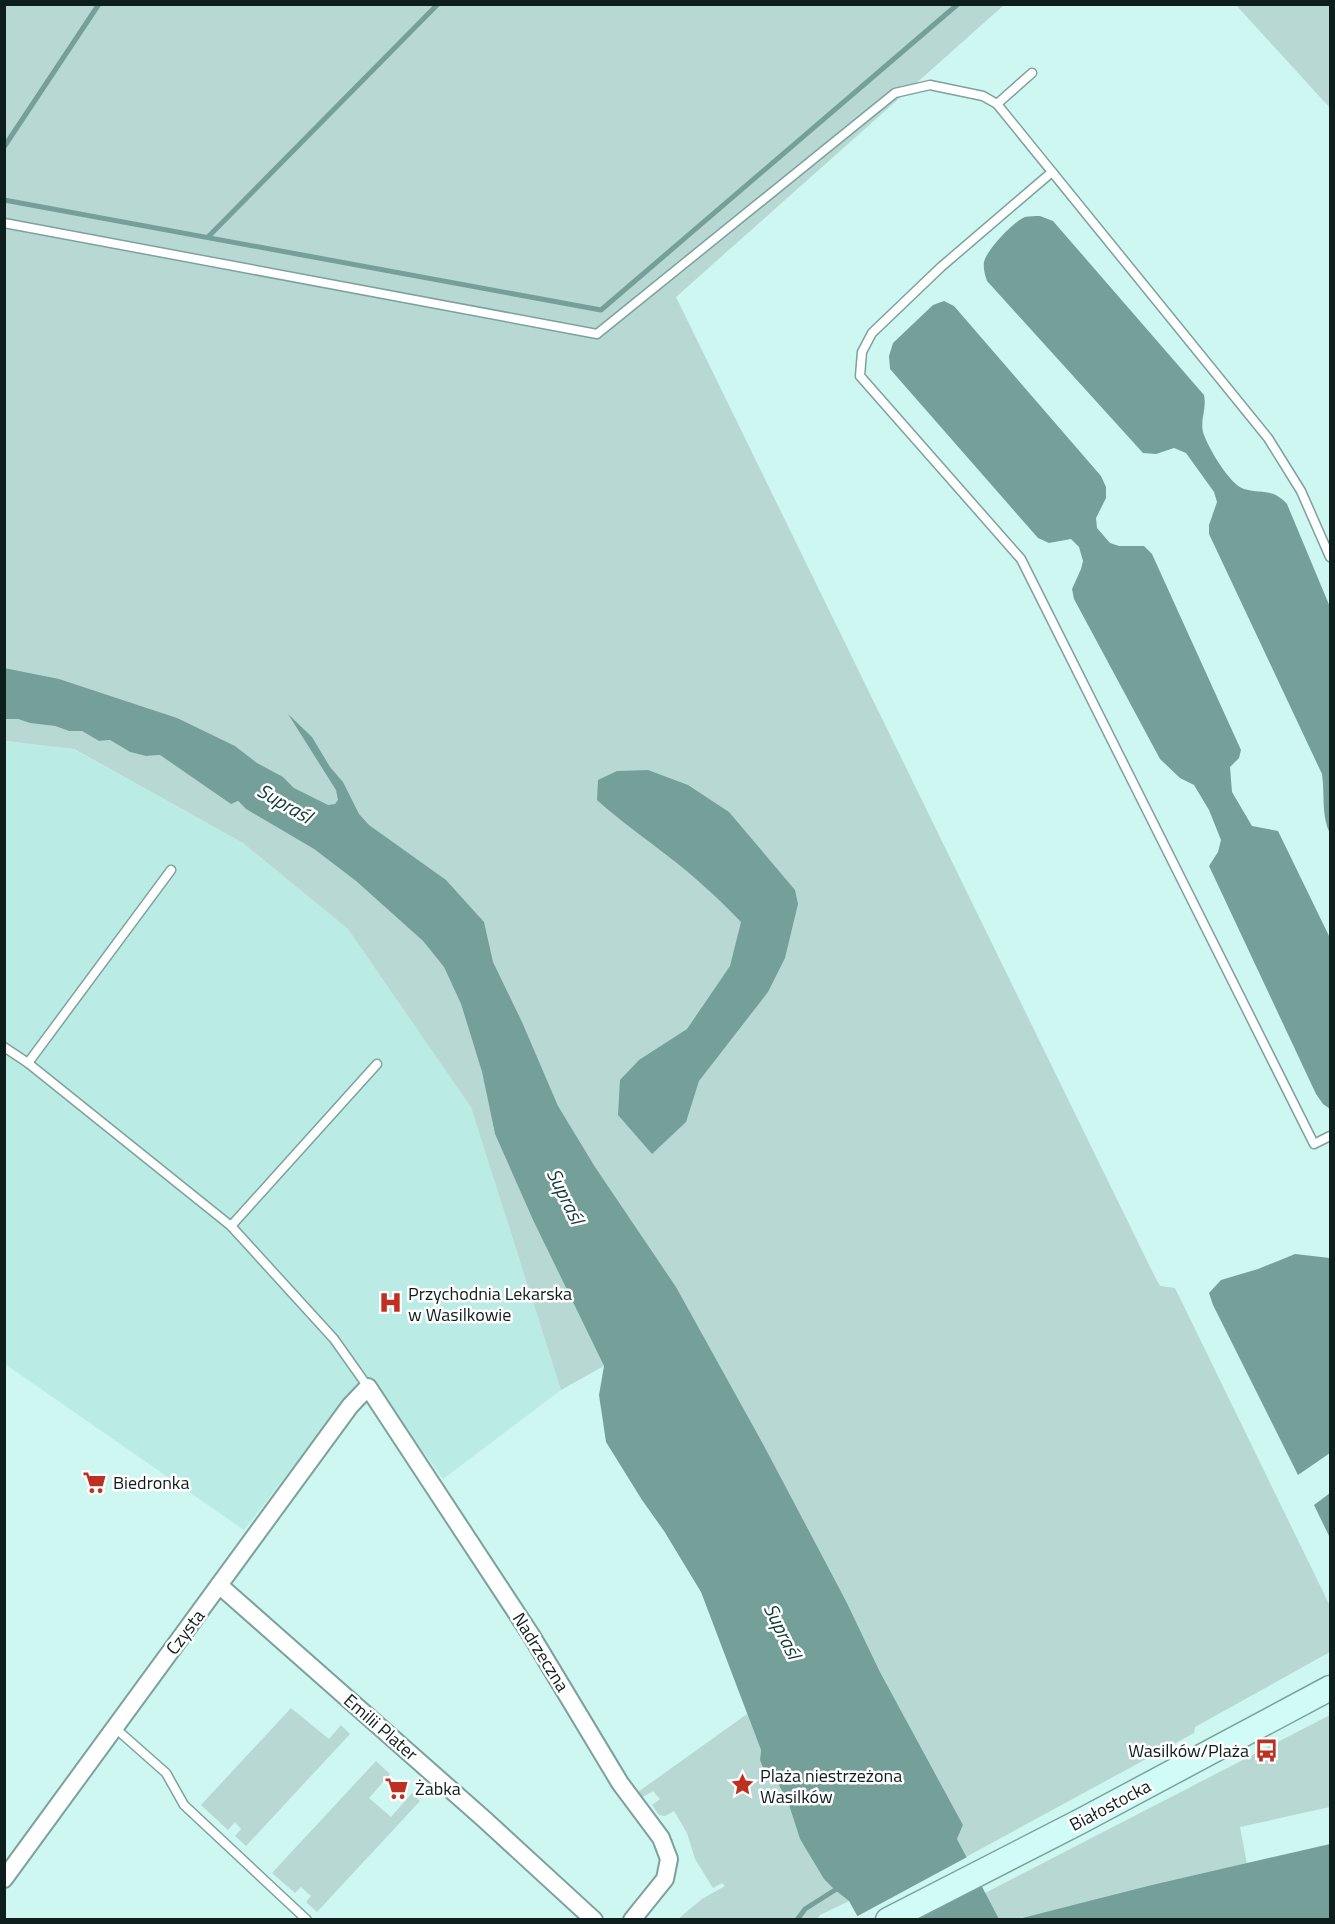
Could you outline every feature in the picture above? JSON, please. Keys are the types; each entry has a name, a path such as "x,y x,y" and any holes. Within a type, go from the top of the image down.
{"main road":[{"name":"Białostocka","path":"888,1920 989,1866 1081,1821 1330,1688"}],"street":[{"name":"Czysta","path":"4,1879 350,1406 368,1387"},
{"name":"Nadrzeczna","path":"368,1387 531,1635 620,1783 664,1844 669,1858 665,1879 632,1920"},
{"name":"Emilii Plater","path":"219,1585 484,1819 594,1920"}],"lane":[{"path":"997,104 1032,73"},
{"path":"4,223 597,334 895,93 930,85 983,96 997,104 1268,438 1301,491 1330,557"},
{"path":"1052,172 941,267 872,333 862,352 860,376 1021,559 1314,1144 1330,1136"},
{"path":"28,1063 171,870"},
{"path":"4,1047 28,1063 231,1226 334,1339 368,1387"},
{"path":"231,1226 377,1064"},
{"path":"114,1727 165,1773 184,1804 307,1920"}],"shaded area":[{"path":"4,5 1004,5 676,297 1150,1267 1160,1286 1175,1288 1330,1606 1330,1652 1195,1727 1194,1733 966,1857 957,1839 963,1825 880,1672 846,1601 767,1453 545,1103 466,920 197,752 5,696"},
{"path":"1236,5 1330,5 1330,108"},
{"path":"4,719 18,719 69,731 82,731 99,741 110,740 130,752 146,756 160,755 231,803 237,801 246,809 314,849 356,881 423,941 444,967 461,1004 482,1072 495,1134 533,1220 604,1366 561,1390 471,1107 348,929 243,843 74,749 5,741"},
{"path":"5,741 73,749 243,843 348,929 471,1106 561,1390 443,1479 365,1373 244,1530 5,1364"},
{"path":"291,1708 329,1739 341,1725 350,1734 246,1846 235,1836 241,1829 235,1822 228,1830 201,1805"},
{"path":"747,1714 761,1750 760,1760 774,1776 788,1802 800,1839 835,1890 849,1901 820,1915 817,1919 678,1919 702,1899 725,1886 722,1883 713,1888 695,1859 687,1833 674,1811 665,1816 659,1815 652,1805 660,1799 653,1791 641,1798 638,1792"},
{"path":"1330,1715 1330,1807 1240,1827 1247,1864 1016,1919 999,1919 985,1893"},
{"path":"376,1761 390,1774 369,1798 391,1817 412,1793 420,1801 317,1912 306,1902 311,1896 301,1887 295,1893 272,1873"}],"water":[{"path":"1040,216 1053,221 1204,395 1203,432 1214,455 1232,480 1244,489 1267,492 1287,504 1330,607 1330,834 1324,812 1322,774 1209,534 1209,525 1217,502 1214,492 1186,453 1174,448 1156,454 1143,453 987,281 984,262 995,243 1020,220"},
{"path":"944,301 954,306 1101,476 1106,487 1106,498 1096,518 1097,528 1110,543 1119,546 1144,546 1152,554 1241,750 1239,758 1230,767 1232,792 1252,826 1278,831 1330,938 1330,1109 1316,1094 1209,866 1218,852 1221,840 1209,810 1194,785 1180,778 1160,759 1074,599 1072,589 1083,561 1079,547 1071,539 1049,543 1038,538 890,369 889,356 893,343 933,305"},
{"name":"Supraśl","path":"4,668 59,679 177,718 235,746 257,763 283,777 294,788 328,805 335,804 338,800 336,790 288,714 312,737 330,767 343,782 359,814 369,825 446,880 484,922 493,962 558,1106 595,1167 676,1287 763,1444 846,1601 880,1672 963,1825 957,1839 999,1919 859,1919 849,1901 824,1879 800,1839 788,1802 774,1776 764,1770 760,1760 761,1750 701,1592 606,1442 599,1395 604,1366 533,1220 495,1134 482,1072 461,1004 444,967 423,941 356,881 314,849 246,809 238,801 231,804 160,755 146,756 130,752 110,740 99,741 82,731 69,731 18,719 5,719"},
{"path":"648,770 688,785 729,812 795,890 798,904 785,958 768,992 699,1081 686,1122 652,1154 618,1115 620,1080 639,1060 687,1029 730,966 741,922 688,872 597,800 598,780 617,771"},
{"path":"1295,1254 1330,1258 1330,1453 1298,1475 1209,1293 1221,1280 1258,1269"},
{"path":"1330,1493 1330,1538 1314,1505"},
{"path":"1330,1844 1330,1919 1018,1919 1152,1885"}],"pier":[{"path":"969,1856 984,1884 917,1920 855,1920 854,1918"}],"waterway":[{"path":"4,147 99,4"},
{"path":"208,237 438,4"},
{"path":"4,200 601,310 958,4"},
{"path":"797,1920 805,1909 835,1890"}],"place":[{"name":"Przychodnia Lekarska w Wasilkowie","path":"390,1303"},
{"name":"Biedronka","path":"95,1482"},
{"name":"Wasilków/Plaża","path":"1267,1750"},
{"name":"Plaża niestrzeżona Wasilków","path":"742,1785"},
{"name":"Żabka","path":"397,1788"}]}
